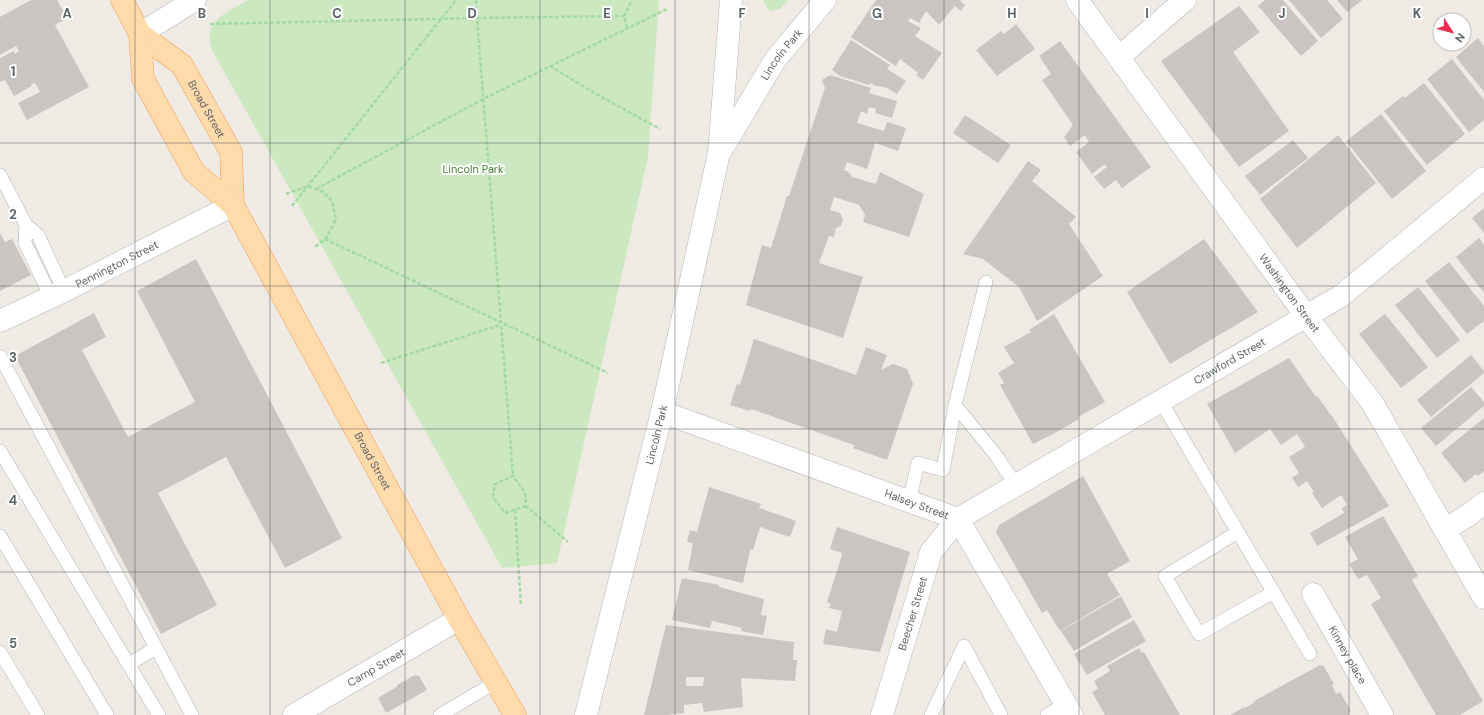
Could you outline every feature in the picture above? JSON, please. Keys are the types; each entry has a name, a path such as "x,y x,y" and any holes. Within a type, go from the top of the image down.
{"main road":[{"name":"Broad Street","path":"122,0 140,34 143,79 194,172 233,205 459,619 515,715"},
{"name":"Broad Street","path":"140,34 182,65 231,152 233,205"}],"street":[{"path":"140,34 195,0"},
{"name":"Lincoln Park","path":"586,715 662,412 719,153 731,0"},
{"name":"Lincoln Park","path":"719,153 775,60 825,0"},
{"name":"Washington Street","path":"1077,0 1306,316 1373,404 1484,598"},
{"path":"1119,57 1185,0"},
{"name":"Crawford Street","path":"958,519 1341,296 1484,178"},
{"name":"Pennington Street","path":"0,321 57,294 233,205"},
{"name":"Halsey Street","path":"662,412 958,519 1062,711"},
{"path":"1445,530 1484,503"},
{"name":"Beecher Street","path":"882,715 932,552 958,519"},
{"name":"Kinney place","path":"1312,594 1382,715"},
{"name":"Camp Street","path":"294,715 459,619"}],"lane":[{"path":"0,175 26,225 38,235 57,294"},
{"path":"909,502 918,462 943,470 955,405 986,282"},
{"path":"0,356 192,715"},
{"path":"1160,400 1310,654"},
{"path":"955,405 995,454 1016,485"},
{"path":"1,456 159,715"},
{"path":"1238,532 1165,576 1199,634 1274,592"},
{"path":"0,536 107,715"},
{"path":"931,715 964,646 1001,715"},
{"path":"128,664 156,648"},
{"path":"0,652 38,715"},
{"path":"440,715 496,682"}],"path":[{"path":"292,206 456,0"},
{"path":"476,0 513,476 525,492 526,506 568,542"},
{"path":"627,28 624,16 632,0"},
{"path":"316,189 483,99 667,8"},
{"path":"210,24 624,16"},
{"path":"550,66 596,94 660,129"},
{"path":"286,194 308,186 323,192 332,201 336,219 325,239 315,247"},
{"path":"325,239 608,373"},
{"path":"381,363 500,323"},
{"path":"513,476 495,484 493,497 505,513 526,506"},
{"path":"515,510 521,606"}],"green space":[{"name":"Lincoln Park","path":"248,0 659,0 648,157 557,563 502,568 213,52 210,42 210,33 217,20 231,9"},
{"path":"764,0 788,0 780,9 770,11 764,3"}],"building":[{"path":"31,0 57,0 67,18 55,25 89,87 27,120 18,103 40,92 35,83 31,84 32,86 14,96 5,80 0,82 0,58 14,51 15,54 19,51 16,46 0,55 0,17"},
{"path":"876,0 961,0 960,1 965,5 961,11 955,6 939,25 926,11 919,23 910,18 908,21 921,28 915,36 942,53 923,80 916,75 918,73 900,59 896,66 851,37"},
{"path":"1265,0 1283,0 1318,41 1301,56 1258,6"},
{"path":"1289,0 1327,0 1343,19 1321,38"},
{"path":"1337,0 1362,0 1347,12"},
{"path":"1239,6 1260,32 1233,52 1289,131 1239,167 1161,61"},
{"path":"1016,24 1035,49 997,76 976,50 1001,31 1004,34"},
{"path":"1478,38 1484,46 1484,92 1456,57 1462,52 1472,52 1472,43"},
{"path":"851,40 890,65 887,69 906,81 897,94 885,87 876,86 870,83 869,85 840,76 832,70"},
{"path":"1060,41 1151,167 1122,188 1116,180 1104,189 1094,177 1107,167 1105,164 1092,174 1076,152 1089,142 1085,135 1070,146 1064,137 1073,125 1042,80 1051,74 1039,56"},
{"path":"1452,59 1484,100 1484,120 1469,132 1427,79"},
{"path":"830,75 871,88 869,93 897,101 892,118 875,113 876,109 869,107 867,114 861,111 857,123 884,131 887,122 906,128 898,151 875,143 867,169 847,162 844,170 849,172 852,177 876,184 880,172 924,194 909,237 863,222 865,215 859,205 834,197 830,210 840,213 843,219 841,226 836,228 834,237 829,236 819,263 863,277 843,338 746,305 762,245 771,248 787,196 789,196 825,88 822,80"},
{"path":"1424,83 1465,134 1427,165 1384,111 1403,96 1405,98"},
{"path":"1381,114 1426,171 1392,199 1346,141"},
{"path":"965,115 1011,145 998,163 953,133"},
{"path":"1338,135 1376,183 1297,248 1260,199"},
{"path":"1293,140 1308,158 1260,195 1245,176"},
{"path":"1028,161 1041,170 1032,181 1076,217 1069,224 1103,276 1037,321 1019,287 983,259 963,254"},
{"path":"1484,208 1484,233 1472,218"},
{"path":"0,233 5,242 12,239 31,275 0,291"},
{"path":"1479,238 1484,245 1484,293 1456,257"},
{"path":"1204,239 1258,312 1170,364 1127,292"},
{"path":"196,259 342,538 285,568 226,457 158,493 217,605 161,634 15,356 94,313 106,337 82,350 128,437 195,402 137,291"},
{"path":"1449,262 1484,306 1484,321 1467,334 1425,281"},
{"path":"1418,287 1460,340 1437,358 1395,305"},
{"path":"1054,314 1105,402 1078,417 1079,419 1033,444 1000,385 1004,383 998,373 1014,363 1004,347 1031,332 1029,330"},
{"path":"1385,314 1428,367 1401,388 1359,334"},
{"path":"754,339 856,375 866,347 887,355 881,370 893,364 907,369 913,384 887,460 853,448 854,445 751,409 750,411 730,405 737,384 740,385"},
{"path":"1471,355 1484,373 1431,417 1417,400"},
{"path":"1289,358 1316,397 1317,396 1334,419 1389,506 1317,546 1310,533 1344,513 1342,508 1347,505 1341,495 1322,508 1312,493 1314,492 1307,481 1298,487 1292,478 1299,473 1289,457 1305,447 1297,434 1281,445 1270,429 1235,453 1207,404"},
{"path":"1471,387 1484,402 1484,406 1436,446 1421,428"},
{"path":"1484,418 1484,471 1478,476 1476,474 1465,483 1441,453"},
{"path":"1083,476 1130,561 1107,574 1120,595 1060,631 1047,610 1042,613 996,532 999,525"},
{"path":"709,487 761,504 759,508 796,521 790,537 760,527 753,550 750,549 743,583 688,570 693,543 687,542 690,530 697,532"},
{"path":"1383,516 1418,576 1412,580 1483,701 1460,715 1436,715 1371,604 1381,598 1367,575 1358,579 1349,564 1358,559 1345,537"},
{"path":"837,527 910,552 880,652 823,644 826,629 837,632 842,611 829,608 831,604 827,602 842,555 842,553 830,549"},
{"path":"682,578 719,585 719,587 764,599 761,615 767,616 763,635 741,631 742,628 712,621 710,628 672,620"},
{"path":"1121,596 1132,617 1074,651 1061,631"},
{"path":"1134,620 1146,641 1087,675 1074,654"},
{"path":"666,625 794,642 793,660 797,660 795,681 741,678 743,707 704,712 702,703 684,705 684,713 644,715","holes":["686,677 704,677 703,686 686,686"]},
{"path":"1139,648 1142,653 1144,652 1180,715 1105,715 1092,692 1098,689 1094,681 1110,671 1107,666"},
{"path":"1320,665 1323,665 1334,684 1332,685 1336,694 1340,692 1351,711 1348,713 1349,715 1230,715 1244,707 1245,708 1255,702 1254,701"},
{"path":"415,675 419,676 427,690 386,713 378,698"}]}
